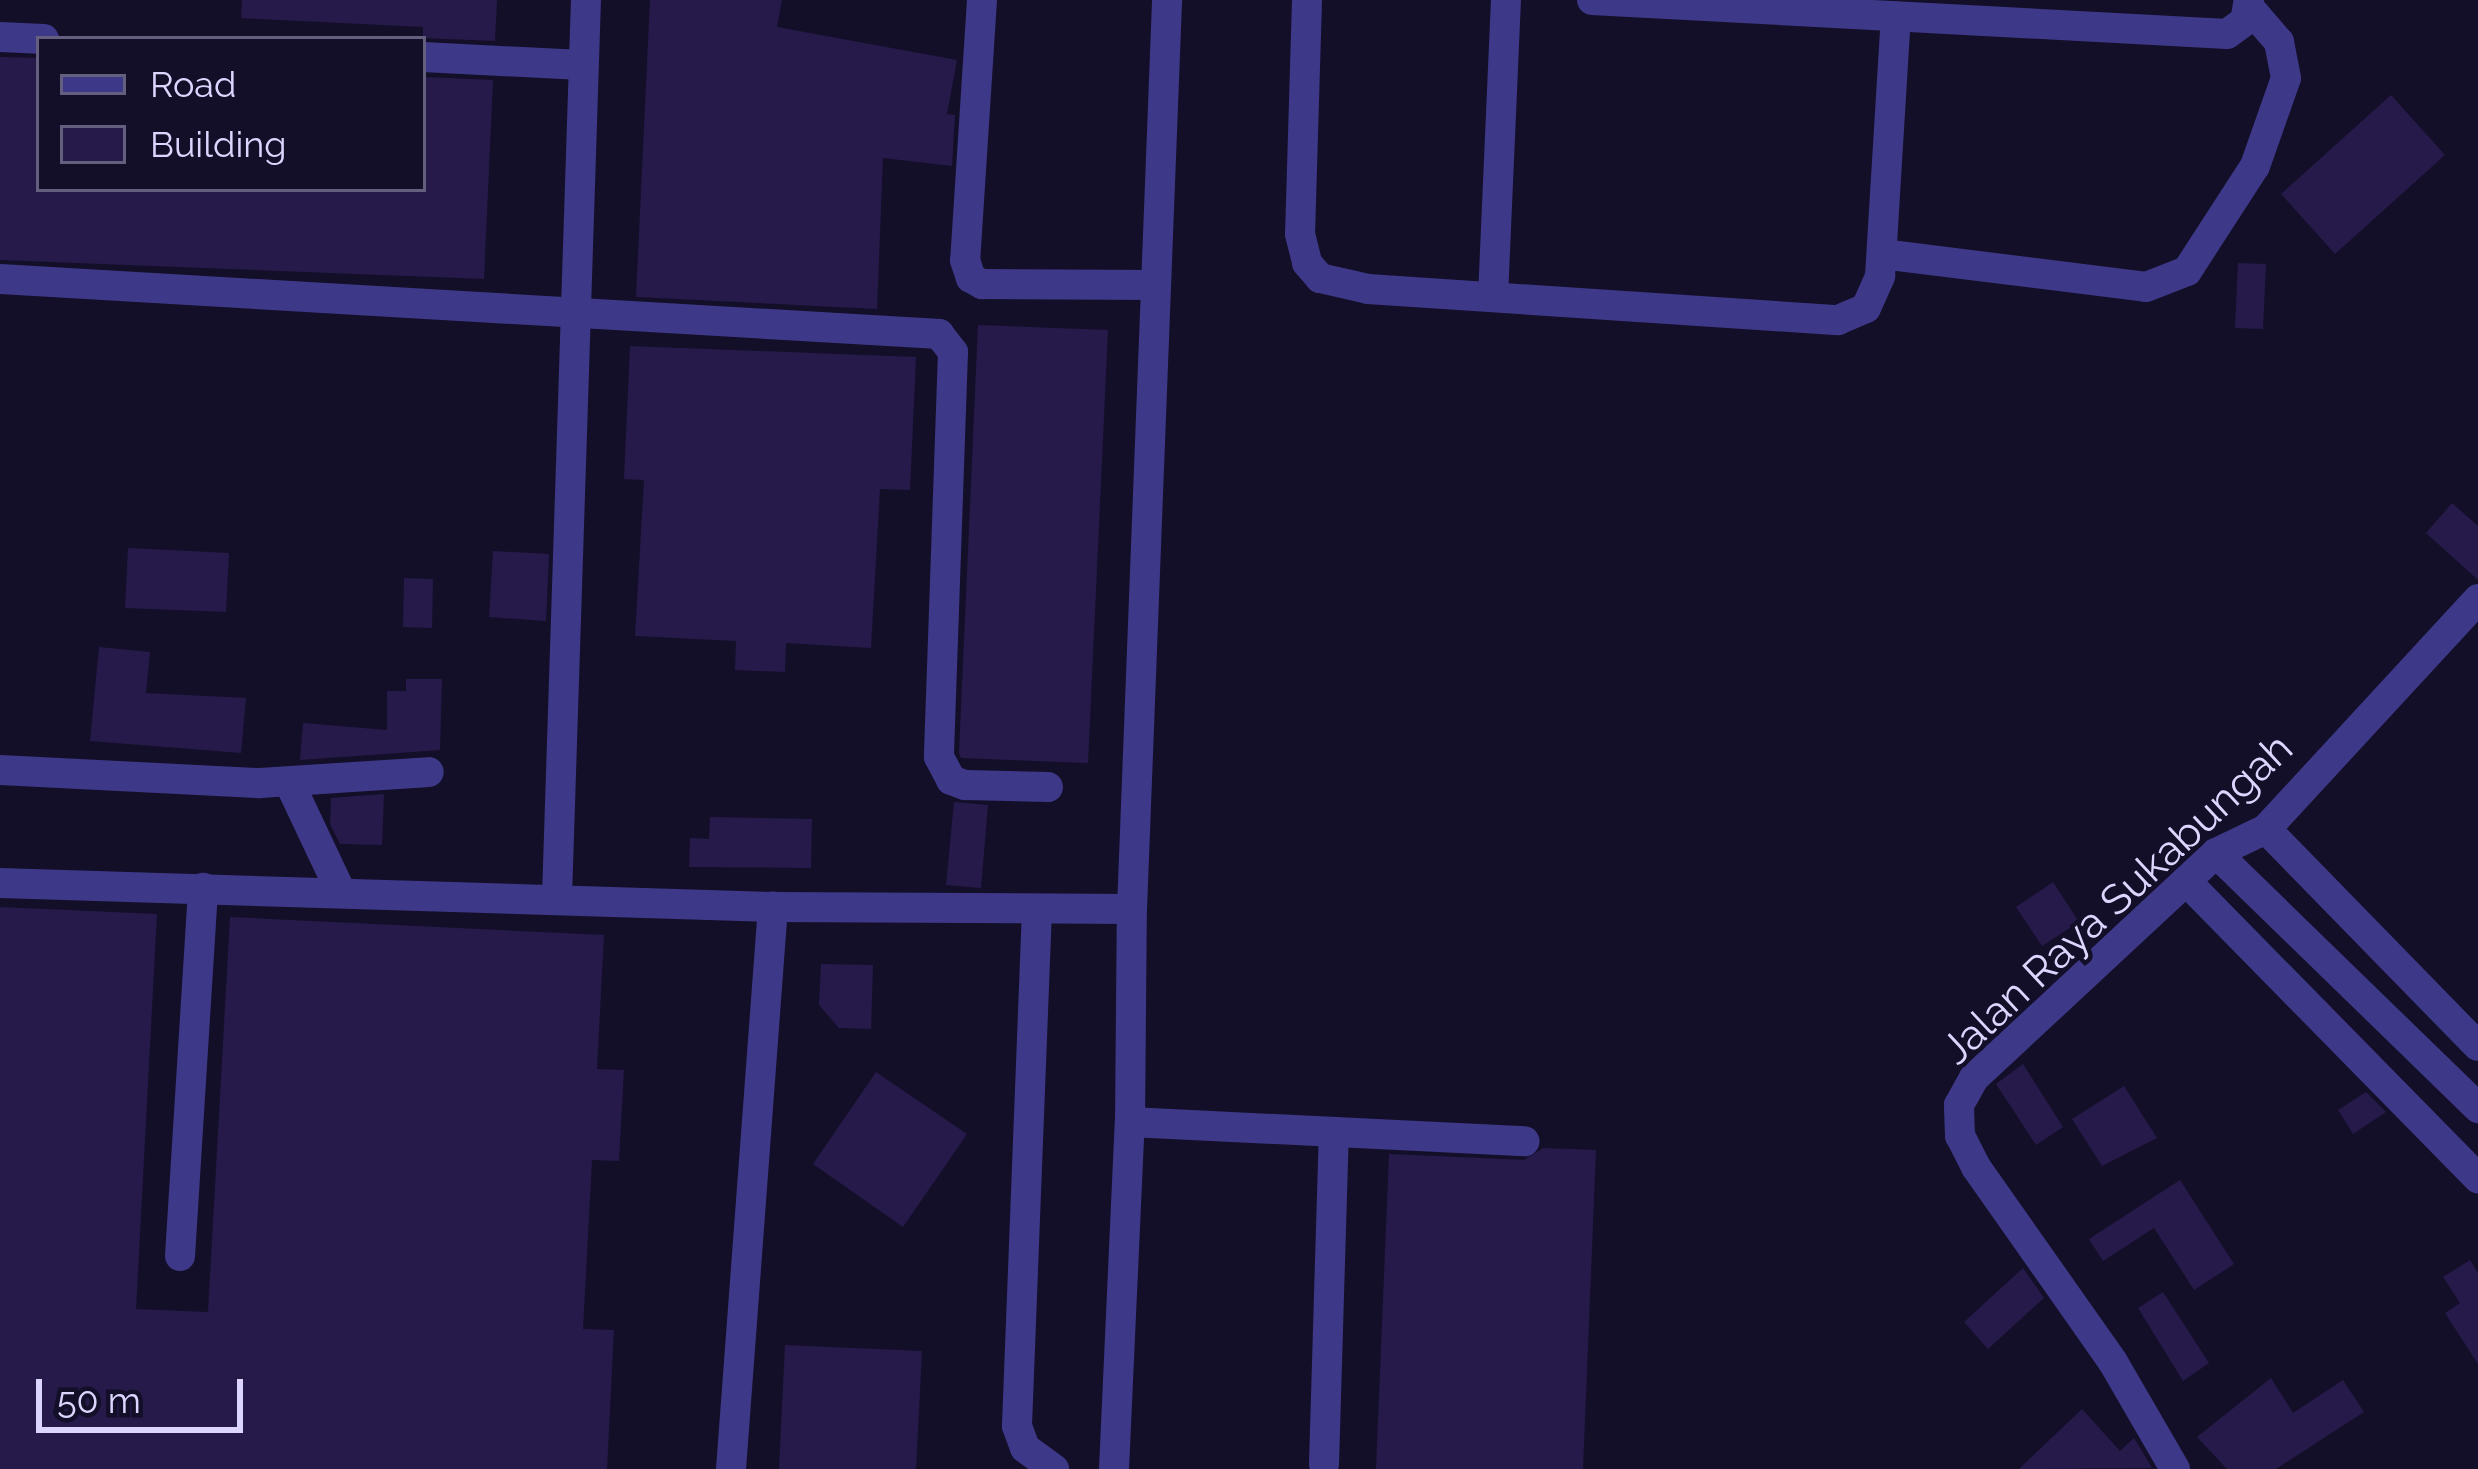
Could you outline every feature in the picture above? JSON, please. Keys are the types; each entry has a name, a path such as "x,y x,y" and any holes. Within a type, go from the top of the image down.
{"street":[{"path":"557,898 586,0"},
{"path":"982,0 965,260 971,278 982,284 1156,284"},
{"path":"1114,1469 1167,0"},
{"path":"1307,0 1300,234 1312,272 1331,283 1369,289 1838,320 1866,308 1875,296 1882,254 1896,16"},
{"path":"1492,297 1507,0"},
{"path":"1592,0 2227,34 2238,31 2248,3"},
{"path":"1882,254 2146,287 2188,272 2255,166 2286,78 2279,42 2248,3"},
{"path":"0,37 36,39"},
{"path":"426,57 581,65"},
{"path":"0,279 575,308 934,332 949,341 953,352 939,757 951,780 965,785 1048,787"},
{"name":"Jalan Raya Sukabungah","path":"2175,1469 2113,1363 1976,1167 1960,1136 1959,1105 1973,1078 2216,853 2266,829 2478,599"},
{"path":"0,770 289,782 429,772"},
{"path":"289,782 341,892"},
{"path":"2266,829 2478,1046"},
{"path":"2216,853 2478,1108"},
{"path":"2186,881 2478,1178"},
{"path":"0,883 773,907 1132,909"},
{"path":"180,1256 203,887"},
{"path":"731,1469 773,907"},
{"path":"1037,909 1017,1426 1025,1448 1054,1469"},
{"path":"1130,1122 1525,1141"},
{"path":"1324,1464 1334,1134"}],"building":[{"path":"242,0 497,0 495,41 426,38 423,27 241,18"},
{"path":"650,0 782,0 777,27 957,60 947,114 955,115 952,166 883,158 877,309 636,297"},
{"path":"0,57 36,58 36,192 426,192 426,77 493,80 484,279 0,260"},
{"path":"2391,95 2445,155 2335,254 2281,194"},
{"path":"2238,263 2266,264 2263,329 2235,328"},
{"path":"978,325 1108,330 1088,763 961,758 959,753"},
{"path":"630,346 916,357 910,490 880,489 871,648 786,643 785,672 735,670 736,641 635,636 644,480 624,479"},
{"path":"2452,503 2478,526 2478,580 2426,533"},
{"path":"128,548 229,553 226,612 125,608"},
{"path":"493,551 549,554 546,621 489,617"},
{"path":"404,578 433,579 432,628 403,627"},
{"path":"99,647 150,652 146,693 246,698 241,753 90,741"},
{"path":"406,679 442,679 440,750 300,760 303,723 387,730 387,691 406,691"},
{"path":"384,794 382,845 340,844 330,824 331,798"},
{"path":"954,802 988,805 981,888 946,885"},
{"path":"710,817 812,819 811,868 689,867 690,838 709,839"},
{"path":"2053,882 2079,922 2042,946 2016,907"},
{"path":"0,907 157,914 136,1309 208,1312 230,917 604,935 597,1069 624,1070 619,1161 592,1160 583,1329 614,1330 607,1469 0,1469"},
{"path":"821,964 873,965 871,1029 839,1028 819,1005"},
{"path":"2023,1064 2063,1127 2036,1145 1996,1084"},
{"path":"876,1072 967,1134 903,1227 813,1164"},
{"path":"2124,1086 2157,1138 2102,1166 2072,1119"},
{"path":"2366,1092 2386,1112 2353,1134 2338,1110"},
{"path":"1543,1148 1596,1150 1583,1469 1376,1469 1389,1154 1524,1160"},
{"path":"2180,1180 2234,1264 2194,1290 2154,1228 2103,1261 2089,1239"},
{"path":"2470,1260 2478,1273 2478,1364 2445,1313 2460,1303 2443,1277"},
{"path":"2023,1268 2044,1298 1988,1349 1964,1322"},
{"path":"2163,1292 2209,1363 2183,1381 2138,1308"},
{"path":"785,1345 922,1351 916,1469 779,1469"},
{"path":"2271,1378 2293,1413 2343,1380 2364,1412 2276,1469 2227,1469 2197,1437"},
{"path":"2082,1409 2120,1451 2134,1438 2152,1468 2019,1469"}]}
